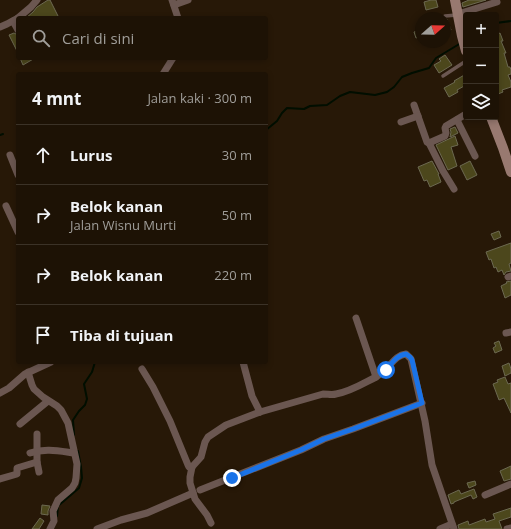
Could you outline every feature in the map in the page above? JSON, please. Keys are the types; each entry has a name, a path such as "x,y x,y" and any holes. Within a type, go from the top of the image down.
{"street":[{"path":"20,16 38,0"},
{"path":"177,16 173,2 188,0"},
{"path":"454,0 463,39"},
{"path":"458,14 497,2"},
{"path":"0,27 16,19"},
{"path":"164,72 172,60"},
{"path":"414,105 427,142 429,143 454,190"},
{"path":"401,122 418,116"},
{"path":"429,143 445,136 445,126 463,116"},
{"path":"457,120 475,156"},
{"path":"492,120 510,168"},
{"path":"10,155 16,170"},
{"path":"6,206 16,228"},
{"path":"356,318 376,376"},
{"path":"211,523 195,499 196,492 190,477 192,467 201,457 204,442 208,437 226,425 260,412 323,394 335,394 350,389 386,370 397,357 404,354 408,355 412,360 422,403 432,465 453,527 440,529"},
{"path":"0,393 9,388 28,372 46,364"},
{"path":"244,364 252,396 260,412"},
{"path":"142,369 163,407 189,467 192,467"},
{"path":"28,372 34,389 48,401 57,406 68,423 77,468 75,483 72,488 58,500 53,511 54,521 50,529"},
{"path":"20,424 48,401"},
{"path":"97,529 121,520 147,513 301,450 324,439 422,403"},
{"path":"37,434 33,452 39,472"},
{"path":"33,452 51,450 74,453"},
{"path":"0,480 17,474 17,468 37,462"},
{"path":"485,495 511,484"},
{"path":"507,529 511,528"}],"lane":[{"path":"451,15 458,14"},
{"path":"443,76 463,63"}],"building":[{"path":"50,0 58,16 28,16 37,7"},
{"path":"436,0 438,7 426,10 424,2"},
{"path":"469,0 486,0 463,7 462,3"},
{"path":"14,33 16,34 16,49 9,35"},
{"path":"500,33 503,41 501,41 506,53 504,53 508,67 510,67 511,70 511,74 508,75 511,82 511,87 502,90 503,92 499,94"},
{"path":"445,55 452,65 439,73 434,65 441,61 439,59"},
{"path":"21,60 32,60 23,65"},
{"path":"463,76 463,87 457,90 458,92 449,97 444,88 455,82 454,81"},
{"path":"455,127 458,133 450,137 450,129"},
{"path":"455,136 458,145 451,147 457,166 448,170 436,145"},
{"path":"432,161 439,174 441,182 430,187 427,180 424,181 418,167"},
{"path":"470,161 477,175 467,180 460,166"},
{"path":"499,231 501,237 494,240 491,234"},
{"path":"511,243 511,263 509,264 511,271 506,272 504,275 502,270 498,272 496,267 494,268 491,259 489,260 486,252"},
{"path":"511,281 511,295 505,298 501,286 507,283 506,282"},
{"path":"499,341 502,350 495,353 493,348 496,346 494,343"},
{"path":"509,363 511,373 505,376 502,366"},
{"path":"505,377 508,384 511,383 511,413 504,398 499,400 493,384 498,382 497,380"},
{"path":"511,466 511,479 504,481 500,471"},
{"path":"475,481 476,485 469,488 467,483"},
{"path":"474,489 477,497 473,499 471,495 451,504 448,495 459,490 461,494"},
{"path":"42,505 50,506 48,515 41,514"},
{"path":"511,508 511,517 499,521 502,529 459,529 458,525 468,521 469,525 485,519 486,522 495,519 493,514"},
{"path":"40,518 44,521 39,529 32,529"}],"waterway":[{"path":"499,23 511,21"},
{"path":"268,128 277,121 287,108 304,109 310,106 327,105 340,96 350,92 375,95 387,92 394,87 402,77 429,68 436,58 461,43"},
{"path":"74,435 73,420 85,405 87,399 84,384 92,372 94,364"},
{"path":"57,516 58,506 79,488 82,478 78,451"}],"route":[{"path":"232,478 324,439 422,403 410,357 406,354 402,354 395,359 386,370"}]}
